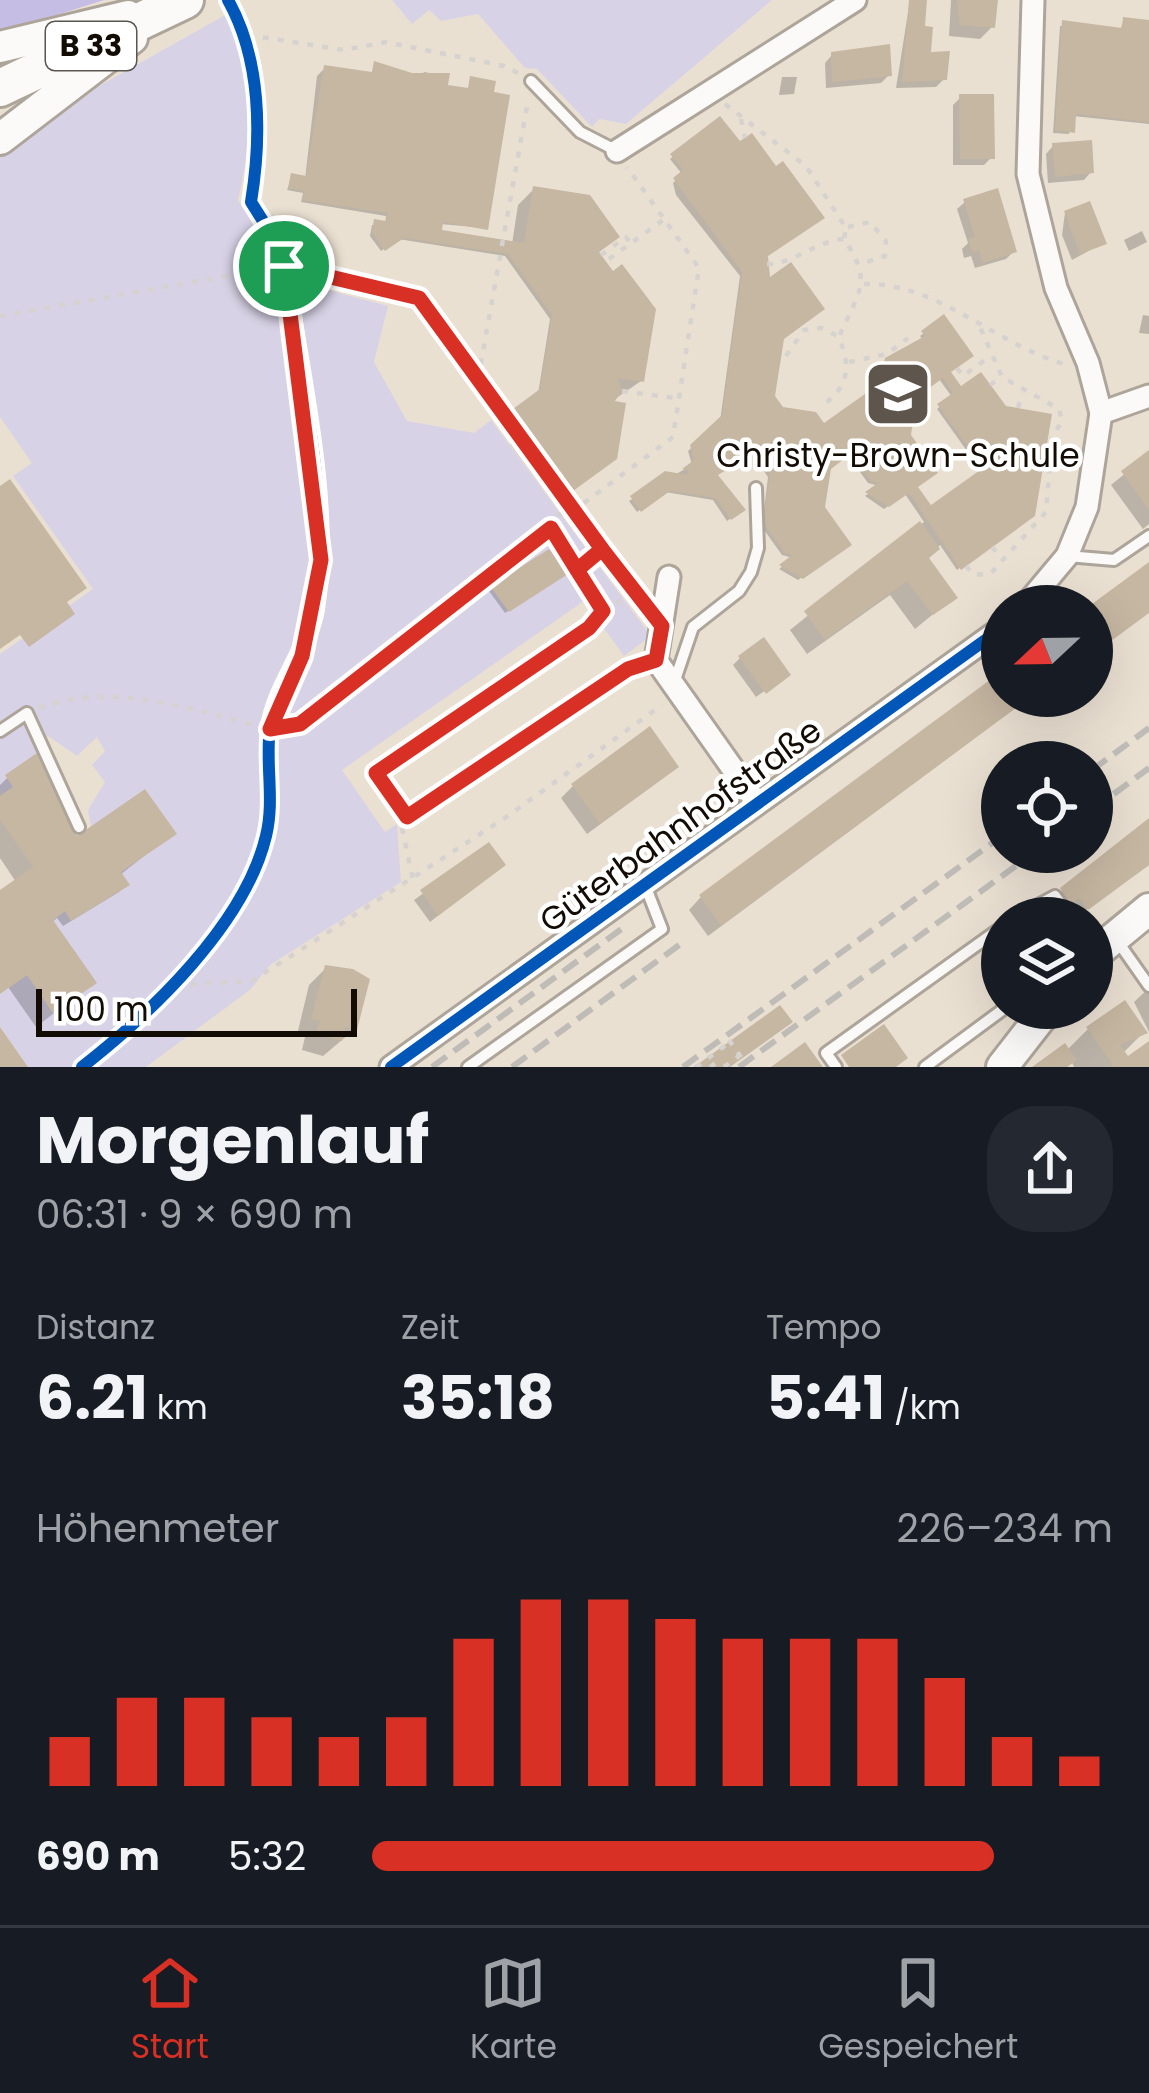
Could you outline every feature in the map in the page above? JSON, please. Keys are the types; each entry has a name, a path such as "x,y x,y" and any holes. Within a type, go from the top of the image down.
{"main road":[{"path":"0,47 183,2"},
{"path":"0,139 183,2"},
{"name":"B 33","path":"0,88 183,2"},
{"path":"1113,937 1149,909"},
{"path":"1002,1067 1032,1029"}],"street":[{"path":"617,152 855,0"},
{"path":"1033,0 1028,173 1056,288 1088,363 1101,413 1087,507 1066,556 1042,585"},
{"path":"1101,413 1149,396"},
{"path":"670,577 656,660 757,803"},
{"name":"Güterbahnhofstraße","path":"391,1067 981,643"}],"lane":[{"path":"531,81 580,132 617,152"},
{"path":"675,690 693,627 739,591 751,572 758,548 756,488"},
{"path":"1066,556 1114,560 1149,536"},
{"path":"589,628 376,773 407,817 628,669 656,660"},
{"path":"0,731 27,713 79,826"},
{"path":"468,1067 662,929 645,884"},
{"path":"836,1067 826,1053 981,942"},
{"path":"1113,959 1149,986"},
{"path":"884,1011 896,1026"},
{"path":"916,1053 930,1064 981,1026"}],"path":[{"path":"82,1067 176,985 260,853 272,776 270,729 302,656 321,560 284,266 280,248 251,202 260,152 248,35 228,0"},
{"path":"248,35 344,50 386,42 504,66 531,81 516,192 478,380"},
{"path":"745,138 741,119 806,166 846,228 844,239 860,264 864,284 839,338"},
{"path":"603,611 551,528 553,516 572,511 673,437 699,268 617,152"},
{"path":"609,259 663,220"},
{"path":"846,228 870,222 886,241 885,256 860,264"},
{"path":"601,255 626,237 631,243"},
{"path":"767,264 776,265 822,241 844,239"},
{"path":"0,316 284,266 419,298 572,511 662,626"},
{"path":"864,284 902,285 946,303 980,327 1045,358 1088,363"},
{"path":"966,566 984,577 1004,560 1017,533 1046,512 1043,493 1053,470 1052,437 1062,415 1042,409 1002,377 989,357 980,327"},
{"path":"786,356 804,330 822,328 839,338 849,362 839,394 822,406"},
{"path":"849,362 887,354 908,338"},
{"path":"957,368 963,376 989,357"},
{"path":"990,385 1002,377"},
{"path":"622,391 678,399"},
{"path":"1018,408 1022,392"},
{"path":"1043,469 1053,470"},
{"path":"27,713 82,696 129,698 270,729 300,724 551,528"},
{"path":"992,547 1004,560"},
{"path":"577,570 602,549"},
{"path":"589,628 603,611 635,592"},
{"path":"176,985 252,981 413,880 675,690"},
{"path":"407,817 400,833 413,880"},
{"path":"697,1067 716,1064 735,1050 716,1064"}],"shaded area":[{"path":"0,0 104,0 0,33"},
{"path":"392,0 772,0 626,124 599,119 592,127 537,69 525,68 478,14 441,21 429,10 412,24"},
{"path":"227,14 243,59 249,106 238,200 275,257 278,277 388,306 374,362 407,421 474,433 491,420 651,636 624,656 584,601 342,770 385,832 397,824 401,882 270,965 251,989 146,1067 28,1067 0,1027 0,994 27,975 53,1013 96,983 53,920 65,911 71,920 129,885 121,872 176,834 145,789 91,827 88,810 105,782 92,765 105,751 97,737 77,756 48,736 13,787 0,796 0,654 93,589 13,476 32,463 0,417 0,155 42,118"}],"building":[{"path":"909,0 927,0 925,26 933,27 931,52 950,51 947,80 902,82"},
{"path":"957,0 998,0 995,28 960,25"},
{"path":"1123,17 1149,20 1149,122 1076,114 1075,133 1055,130 1062,20 1122,28"},
{"path":"890,44 892,76 832,82 831,52"},
{"path":"374,61 412,73 450,73 448,85 468,88 470,76 496,81 494,92 510,95 488,230 443,222 442,230 524,243 533,186 590,195 620,237 599,252 613,271 622,264 656,309 644,382 618,378 622,391 615,401 626,403 617,459 573,491 513,409 540,389 552,315 508,254 404,238 385,251 372,232 374,219 386,221 388,213 302,200 304,191 288,188 291,173 306,176 324,65 372,72"},
{"path":"959,94 994,94 995,159 960,159"},
{"path":"720,116 740,141 752,133 776,166 783,161 825,218 768,256 770,277 791,262 825,309 784,339 775,396 783,407 816,412 824,423 879,384 885,358 925,336 921,331 944,314 974,356 951,372 961,386 981,372 1006,406 1052,414 1035,516 961,570 909,493 889,507 865,492 878,483 871,481 846,446 848,456 831,469 825,507 852,545 803,579 779,565 792,555 785,553 763,523 770,473 755,452 718,475 746,510 731,520 716,498 670,491 641,512 630,496 665,471 687,475 688,470 682,469 694,460 690,445 722,415 742,272 673,178 683,170 670,154","holes":["943,378 953,393 937,404 983,468 931,505 918,487 938,473 911,435 917,397"]},
{"path":"1092,140 1094,173 1055,177 1052,143"},
{"path":"998,188 1017,252 982,263 979,250 972,252 968,239 975,237 963,199"},
{"path":"1090,201 1107,244 1080,254 1064,211"},
{"path":"1149,450 1149,510 1121,471"},
{"path":"10,479 87,588 67,602 75,614 29,647 20,635 0,649 0,486"},
{"path":"920,521 940,549 929,558 958,598 933,615 907,581 825,640 804,611"},
{"path":"549,549 568,574 509,612 490,586"},
{"path":"1149,562 1149,613 1113,640 1113,589"},
{"path":"764,637 791,675 766,694 738,656"},
{"path":"981,687 981,717 1004,717 721,926 699,895"},
{"path":"650,726 679,767 600,824 571,784"},
{"path":"37,753 77,836 145,789 177,834 121,872 130,885 71,921 65,911 53,920 97,983 53,1013 27,975 0,994 0,890 33,867 0,819 0,796 13,787 5,775"},
{"path":"1149,818 1149,865 1106,897 1066,897 1060,888 1079,873 1113,873 1113,846"},
{"path":"489,842 506,865 438,916 420,890"},
{"path":"325,965 353,969 370,979 357,1030 345,1027 342,1041 316,1034 320,1021 311,1019"},
{"path":"1125,1000 1148,1033 1120,1045 1128,1056 1149,1041 1149,1067 1114,1067 1087,1029 1113,1029 1113,1008"},
{"path":"780,1005 793,1022 730,1067 694,1067"},
{"path":"884,1024 908,1058 896,1067 849,1067 841,1055"},
{"path":"0,1027 28,1067 0,1067"},
{"path":"805,1042 823,1067 771,1067"},
{"path":"1065,1043 1077,1060 1067,1067 1032,1067"}],"railway":[{"path":"1113,755 1149,728"},
{"path":"1113,795 1149,768"},
{"path":"683,1067 981,851"},
{"path":"739,1067 1006,873"},
{"path":"432,1067 627,925"},
{"path":"512,1067 686,940"}],"cycle path":[{"path":"82,1067 192,964 217,934 255,869 269,822 273,712 315,609 319,526 312,438 280,248 251,202 256,98 247,47 228,0"},
{"path":"391,1067 981,643"}],"place":[{"name":"Christy-Brown-Schule","path":"898,394"}],"route":[{"path":"284,266 321,560 315,612 302,656 270,729 300,724 551,528 577,570 602,549 662,626 656,660 628,669 407,817 376,773 589,628 603,611 577,570 602,549 419,298 284,266"}]}
